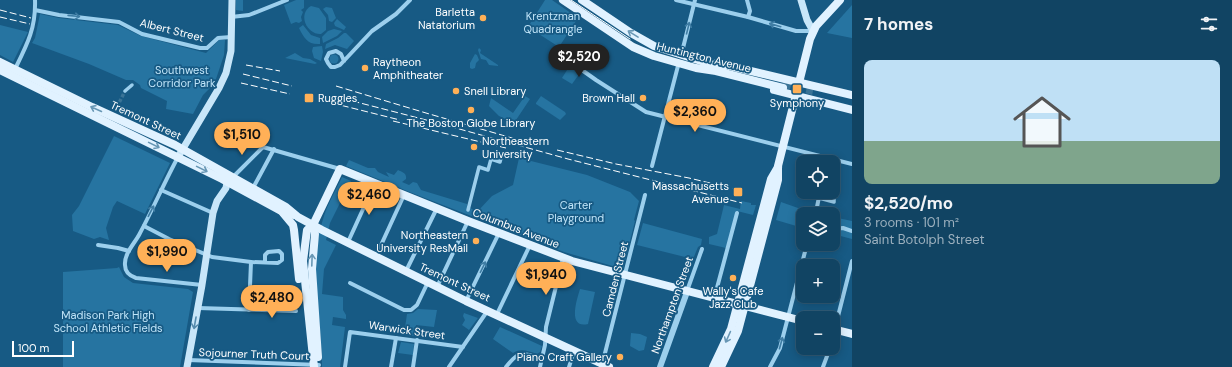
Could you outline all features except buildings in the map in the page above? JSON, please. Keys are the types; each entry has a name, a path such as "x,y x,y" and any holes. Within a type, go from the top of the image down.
{"main road":[{"path":"178,157 225,76 231,54 232,0"},
{"name":"Huntington Avenue","path":"563,0 634,46 654,56 680,60 704,62 783,86 696,68 680,60 654,46 645,42 582,0"},
{"path":"801,0 807,20 813,31"},
{"path":"721,367 737,335 741,306 771,179 778,166 813,31 840,0"},
{"name":"Tremont Street","path":"0,62 13,72 178,157 253,188 286,207 298,217"},
{"path":"704,62 724,64 852,95"},
{"path":"696,68 715,76 852,110"},
{"name":"Tremont Street","path":"0,70 13,72 182,149 282,212 298,217 406,272 605,366"},
{"path":"852,101 812,93 852,105"},
{"path":"316,366 310,331 303,261 307,230 313,225 340,169"},
{"name":"Columbus Avenue","path":"340,169 563,258 796,320"},
{"path":"188,364 213,212 217,201 230,179"},
{"path":"282,212 292,225 296,236 299,279 307,323 310,331"},
{"path":"313,225 315,234 312,269 316,366"},
{"path":"713,367 741,306"},
{"path":"840,333 852,334"}],"street":[{"path":"13,72 29,40 33,27 35,0"},
{"path":"231,17 246,16 287,0"},
{"path":"344,61 341,54 336,51 329,53 326,59 329,65 334,68 338,66 344,61 372,31 396,14 410,0"},
{"path":"676,0 694,2 796,31 813,31"},
{"path":"747,0 750,10 748,17"},
{"path":"652,166 694,2"},
{"name":"Albert Street","path":"35,10 59,15 119,22 142,34 200,48 207,48 218,38 231,37"},
{"path":"572,63 643,110 810,155"},
{"path":"125,91 132,84"},
{"path":"230,179 263,147 274,149 253,188"},
{"name":"Columbus Avenue","path":"274,149 340,169"},
{"path":"468,210 479,167 488,170 491,159 500,162 502,154"},
{"path":"178,157 144,226 129,251 125,261 126,271 131,276 136,278 202,284"},
{"path":"840,162 852,164"},
{"path":"348,242 375,184"},
{"path":"161,190 213,212"},
{"path":"376,256 404,195"},
{"name":"Camden Street","path":"605,366 625,275 645,195"},
{"path":"406,272 437,208"},
{"path":"714,299 737,213"},
{"path":"437,287 468,221"},
{"path":"144,226 169,239 212,257 251,262 265,262 281,262 282,254 278,252 268,252 265,255 265,262"},
{"path":"840,228 852,231"},
{"path":"466,300 499,233"},
{"path":"98,245 129,251"},
{"path":"497,314 530,245"},
{"name":"Northampton Street","path":"660,367 702,249"},
{"path":"770,367 780,348 805,251"},
{"path":"540,367 546,346 546,327 563,258"},
{"path":"839,311 852,261"},
{"path":"249,310 251,262"},
{"path":"350,283 404,310 411,310 417,305 428,282"},
{"path":"198,308 296,311"},
{"path":"449,367 488,310"},
{"name":"Warwick Street","path":"345,367 350,332 463,347"},
{"path":"391,367 396,338"},
{"path":"413,367 417,340"},
{"path":"569,367 574,351"},
{"path":"506,367 514,356 519,354 542,359"},
{"path":"823,367 827,355"},
{"name":"Sojourner Truth Court","path":"188,364 316,366"}],"green space":[{"path":"236,0 243,0 243,11 236,10"},
{"path":"296,0 304,0 304,8 301,10 303,12 301,17 302,21 291,24 284,5"},
{"name":"Krentzman Quadrangle","path":"545,0 552,0 578,18 559,47 528,27"},
{"path":"852,5 852,38 827,33"},
{"path":"311,6 319,8 326,18 326,30 321,34 308,28 304,19 307,10"},
{"path":"326,7 332,8 336,18 332,22 329,21 328,15 323,9"},
{"name":"Southwest Corridor Park","path":"40,14 59,18 118,25 141,36 206,53 219,40 225,40 224,55 214,84 203,95 193,114 166,109 167,101 141,88 140,85 133,80 126,80 89,64 32,43 35,38"},
{"path":"337,19 346,27 344,30 335,26 334,23"},
{"path":"0,25 28,32 13,62 0,55"},
{"path":"303,25 311,35 320,38 320,44 309,42 305,38 299,28"},
{"path":"334,29 342,31 337,36 323,43 322,37 328,31"},
{"path":"346,33 354,41 347,49 335,45 325,49 326,44"},
{"path":"322,46 323,52 321,61 314,58 312,51 313,47"},
{"path":"479,48 481,50 480,53 498,66 489,65 486,60 481,59 478,50"},
{"path":"295,53 303,58 310,59 317,63 315,64 285,58"},
{"path":"334,54 339,59 334,64 329,59"},
{"path":"475,54 479,60 476,63 475,68 472,69 470,68 470,63"},
{"path":"569,67 580,73 572,84 562,78"},
{"path":"525,96 530,99 516,120 512,122 499,116 489,106 491,98 513,113"},
{"path":"541,96 566,114 560,120 536,104"},
{"path":"114,136 170,163 145,214 117,201 113,207 106,228 109,240 100,237 94,239 73,231 72,215 79,206"},
{"name":"Carter Playground","path":"519,158 587,175 630,192 639,201 623,269 564,252 346,166 349,160 368,168 375,168 378,172 389,177 386,172 394,175 398,170 406,175 406,179 402,182 409,185 413,182 417,183 421,190 467,204 467,206 477,212 492,196 513,185"},
{"path":"342,177 351,181 330,223 326,240 336,245 324,269 322,294 343,297 343,310 346,315 346,319 333,317 332,325 345,327 340,367 322,367 316,292 316,254 324,216"},
{"path":"741,201 751,203 751,205 756,205 753,215 737,211 726,248 709,244 709,237 717,234 724,205 740,209"},
{"path":"781,202 796,207 796,226 776,220"},
{"path":"840,218 852,221 852,239 840,236"},
{"path":"643,223 702,239 701,245 698,247 693,259 637,245"},
{"name":"Madison Park High School Athletic Fields","path":"119,267 124,277 133,283 188,289 193,292 180,367 63,367 63,272"},
{"path":"580,289 595,292 588,324 577,322 575,318"},
{"path":"418,309 437,310 434,327 416,325 415,336 404,335 407,314 413,313"},
{"path":"464,313 478,318 469,330 462,325 465,320 463,316"},
{"path":"500,327 542,346 540,352 537,354 522,350 513,353 493,339"},
{"path":"631,333 640,334 647,337 644,350 639,351 630,346"},
{"path":"401,342 414,344 413,355 398,353"}],"tunnel":[{"path":"783,84 813,91"},
{"path":"117,107 125,91"}],"tram line":[{"path":"571,0 630,39"}],"railway":[{"path":"0,10 31,18"},
{"path":"0,17 30,24"},
{"path":"246,65 280,71"},
{"path":"243,74 292,86"},
{"path":"241,83 290,94"},
{"path":"336,86 536,145"},
{"path":"333,96 568,159 742,203"},
{"path":"332,103 400,120"},
{"path":"393,121 506,148"},
{"path":"557,150 735,189"}],"place":[{"name":"Barletta Natatorium","path":"483,18"},
{"name":"Raytheon Amphitheater","path":"365,68"},
{"name":"Symphony","path":"797,89"},
{"name":"Snell Library","path":"456,91"},
{"name":"Ruggles","path":"309,98"},
{"name":"Brown Hall","path":"643,98"},
{"name":"The Boston Globe Library","path":"471,110"},
{"name":"Northeastern University","path":"474,147"},
{"name":"Massachusetts Avenue","path":"738,192"},
{"name":"Northeastern University ResMail","path":"476,241"},
{"name":"Wally's Cafe Jazz Club","path":"733,278"},
{"name":"Piano Craft Gallery","path":"620,357"}]}
